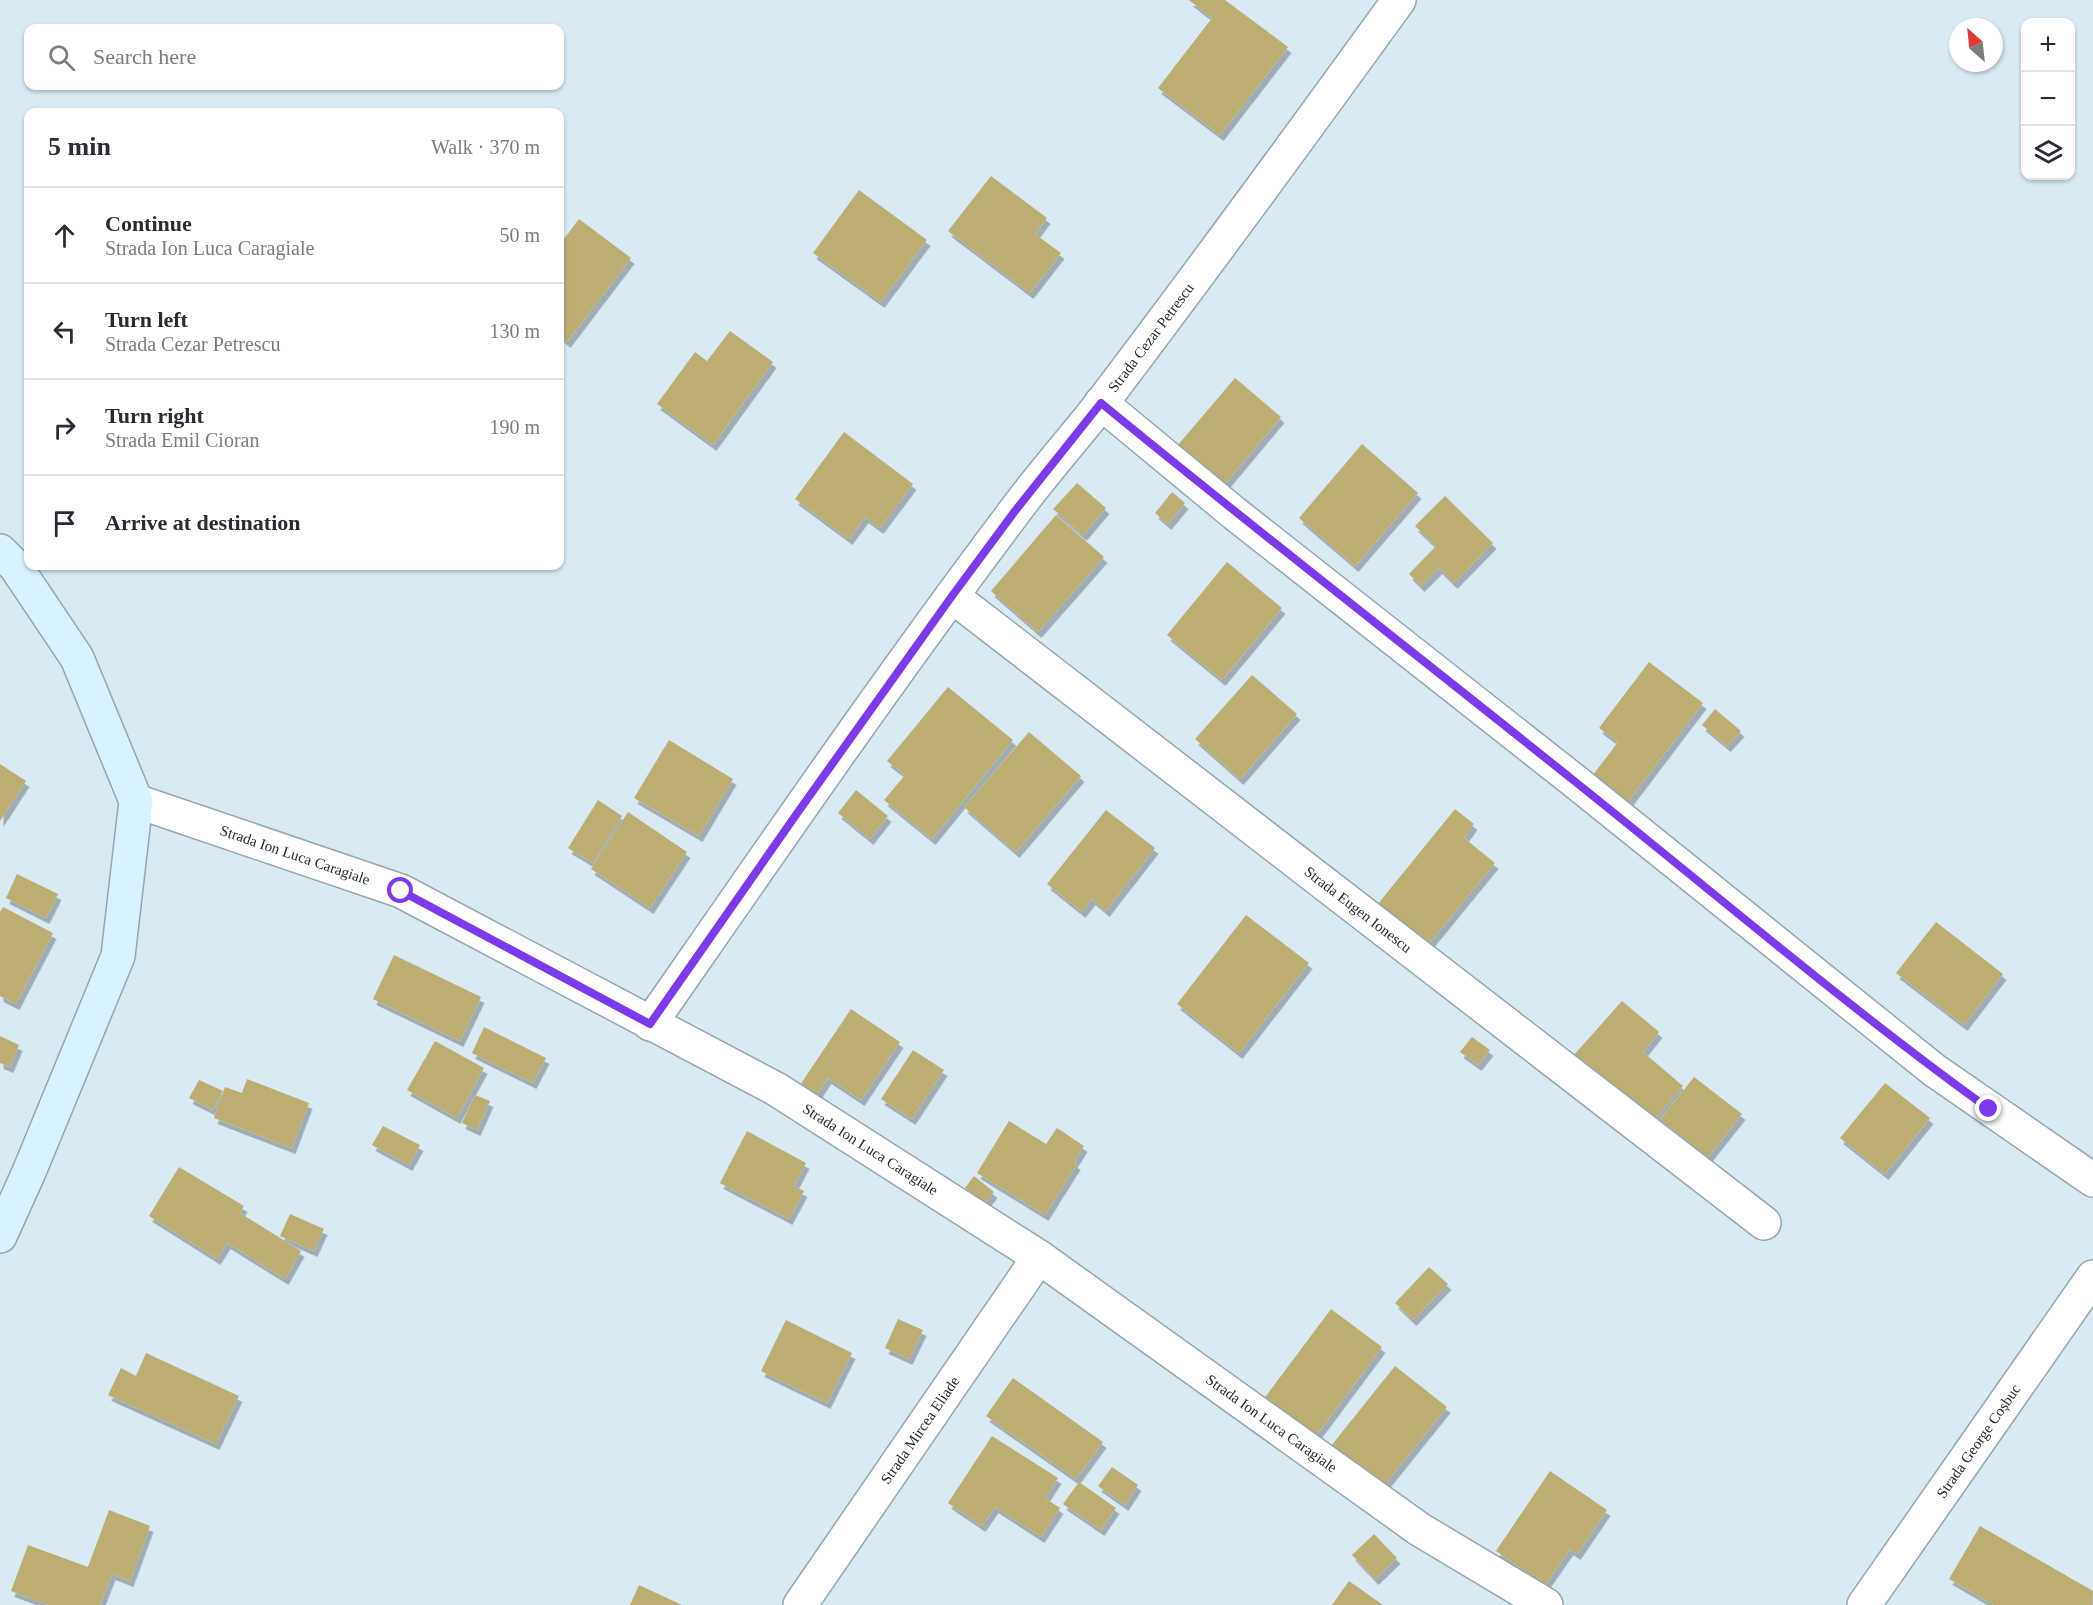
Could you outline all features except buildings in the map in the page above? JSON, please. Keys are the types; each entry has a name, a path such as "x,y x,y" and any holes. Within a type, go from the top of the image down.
{"main road":[{"path":"0,551 16,567 77,658 136,801 118,956 0,1236"}],"street":[{"name":"Strada Cezar Petrescu","path":"650,1024 952,596 1015,511 1101,403 1399,0"},
{"path":"1101,403 1244,520 1572,779 1925,1063 2093,1180"},
{"name":"Strada Eugen Ionescu","path":"952,596 1764,1223"},
{"name":"Strada Ion Luca Caragiale","path":"136,801 401,891 776,1089 1040,1257 1419,1528 1546,1605"},
{"name":"Strada Mircea Eliade","path":"800,1605 1040,1257"},
{"name":"Strada George Coșbuc","path":"1864,1605 2093,1277"}],"route":[{"path":"401,891 650,1024 952,596 1015,511 1101,403 1234,513 1572,779 1934,1070 1989,1109"}]}
